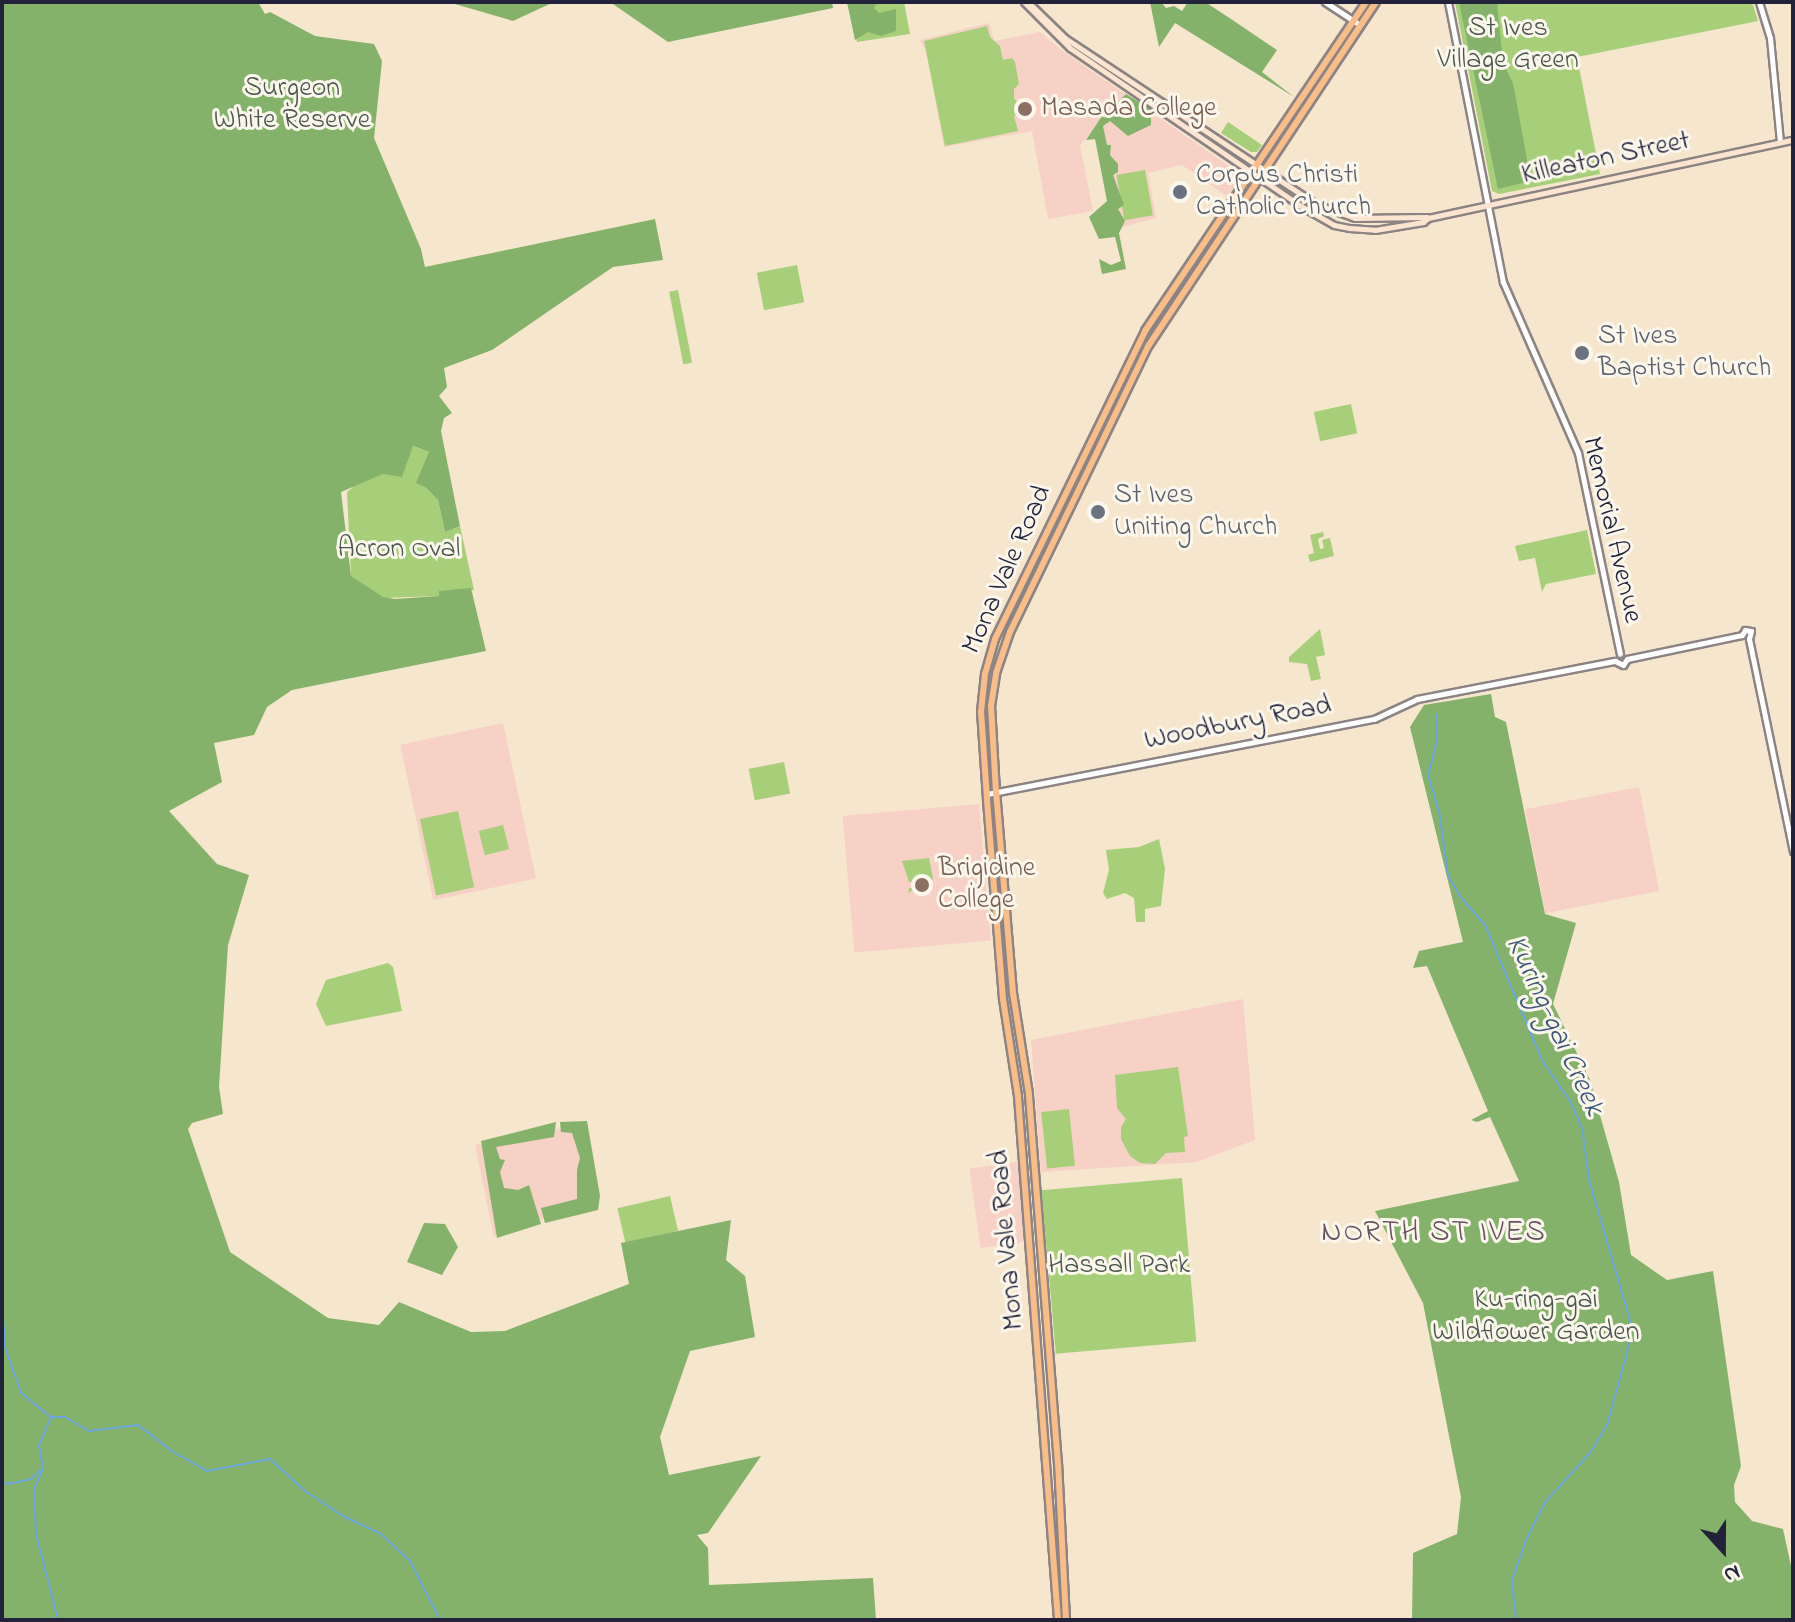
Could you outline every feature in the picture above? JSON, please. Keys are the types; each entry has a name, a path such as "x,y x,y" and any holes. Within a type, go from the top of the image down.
{"highway":[{"name":"Mona Vale Road","path":"1066,1620 1058,1464 1029,1094 1013,993 996,792 992,696 1000,657 1010,632 1149,345 1357,23 1366,2"},
{"name":"Mona Vale Road","path":"1058,1620 1018,1096 1003,999 981,702 995,639 1145,331 1254,168 1357,23 1376,2"}],"main road":[{"path":"1026,2 1065,38 1262,173"},
{"name":"Killeaton Street","path":"1262,173 1338,213 1369,220 1428,218 1793,140"},
{"name":"Killeaton Street","path":"1262,173 1330,223 1375,230 1423,222 1428,218"}],"street":[{"path":"1325,2 1357,23"},
{"name":"Memorial Avenue","path":"1448,2 1507,294 1578,453 1620,654"},
{"path":"1759,2 1770,38 1780,142"},
{"path":"1779,129 1793,140"},
{"path":"1615,661 1620,654 1627,659 1742,635 1749,639 1793,851"},
{"name":"Woodbury Road","path":"987,794 1374,719 1417,699 1615,661 1622,666 1627,659"}],"shaded area":[{"name":"Masada College","path":"989,23 994,41 1040,32 1239,173 1240,179 1228,197 1182,165 1148,173 1156,218 1119,228 1099,124 1080,145 1093,211 1048,219 1032,131 944,147 926,50 920,40"},
{"path":"503,723 536,879 433,900 400,745"},
{"path":"1639,787 1659,891 1545,913 1525,809"},
{"name":"Brigidine College","path":"979,804 991,940 854,952 843,816"},
{"path":"1243,999 1255,1140 1197,1162 1041,1172 1031,1040"},
{"path":"577,1125 594,1208 538,1220 494,1237 475,1145"},
{"path":"1017,1162 1028,1241 981,1248 969,1169"}],"green space":[{"name":"Surgeon White Reserve","path":"2,2 258,2 265,14 270,12 315,36 374,44 382,61 374,138 421,249 425,267 655,219 663,260 613,267 492,350 444,368 447,387 439,396 452,413 444,418 441,431 460,526 445,532 438,500 416,483 429,452 413,446 402,477 383,474 341,492 351,576 383,597 395,599 439,596 439,591 471,588 486,651 292,690 267,707 254,735 214,743 222,782 169,811 217,864 249,875 228,945 219,1087 223,1114 192,1123 188,1129 230,1252 328,1318 379,1325 399,1302 471,1332 505,1331 629,1284 621,1243 731,1220 726,1260 745,1276 755,1337 690,1351 660,1437 669,1475 761,1456 708,1533 697,1535 708,1548 709,1585 873,1578 876,1620 2,1620"},
{"path":"448,2 554,2 513,21"},
{"path":"610,2 832,2 833,8 668,42"},
{"path":"847,2 904,2 910,34 857,42"},
{"path":"847,2 877,2 874,8 879,13 896,9 896,31 881,36 868,32 855,40"},
{"path":"1150,2 1161,2 1166,8 1174,6 1182,11 1188,2 1205,2 1231,19 1277,50 1262,72 1294,97 1175,23 1159,47"},
{"name":"St Ives Village Green","path":"1455,2 1752,2 1758,21 1577,57 1600,174 1499,194 1492,191"},
{"path":"1459,2 1497,2 1503,63 1513,83 1531,181 1498,189"},
{"path":"987,26 990,37 1000,46 1003,60 1012,58 1015,62 1019,84 1014,89 1014,98 1017,102 1027,99 1030,104 1014,116 1018,131 945,146 924,41"},
{"path":"1126,94 1151,109 1151,125 1128,136 1110,121 1103,126 1107,145 1111,145 1110,155 1118,164 1118,172 1113,175 1124,205 1118,209 1125,221 1119,233 1126,269 1102,274 1099,259 1111,265 1121,261 1115,237 1099,239 1089,217 1107,201 1095,139 1086,140 1100,119"},
{"path":"1228,122 1262,145 1257,152 1251,152 1221,133"},
{"path":"1145,170 1153,215 1124,220 1116,175"},
{"path":"797,265 804,302 764,310 757,273"},
{"path":"678,290 692,363 683,364 669,292"},
{"path":"1351,404 1357,433 1320,441 1314,412"},
{"name":"Acron Oval","path":"412,446 429,452 425,487 438,500 445,532 460,526 474,590 439,591 439,596 383,598 351,576 347,492 358,483 383,474 402,476"},
{"path":"1587,530 1596,574 1546,584 1542,592 1535,558 1519,561 1515,546"},
{"path":"1323,532 1324,536 1318,539 1320,549 1324,548 1322,540 1330,538 1334,556 1310,562 1308,555 1314,553 1310,535"},
{"path":"1320,629 1325,655 1316,657 1321,679 1311,681 1307,664 1289,662 1289,657"},
{"name":"Ku-ring-gai Wildflower Garden","path":"1491,694 1495,717 1506,722 1545,914 1576,923 1553,1004 1590,1080 1619,1182 1631,1255 1667,1280 1713,1271 1741,1466 1734,1485 1735,1502 1752,1521 1783,1529 1793,1575 1793,1620 1412,1620 1413,1553 1457,1534 1461,1497 1423,1303 1375,1211 1519,1181 1490,1117 1477,1122 1471,1120 1488,1111 1427,966 1413,968 1419,951 1463,942 1410,727 1424,705"},
{"path":"784,762 790,793 755,800 749,769"},
{"path":"458,811 474,887 436,895 420,819"},
{"path":"503,825 509,849 485,855 479,831"},
{"path":"1159,839 1165,869 1161,906 1145,909 1145,922 1136,922 1134,898 1125,893 1107,899 1103,893 1109,870 1106,850 1139,847"},
{"path":"929,858 933,879 908,893 909,888 916,887 916,882 909,882 902,861"},
{"path":"388,963 393,967 402,1011 326,1026 316,1004 326,980"},
{"path":"1178,1067 1188,1136 1184,1137 1185,1152 1166,1153 1155,1164 1140,1163 1130,1156 1121,1139 1121,1127 1126,1119 1117,1108 1115,1075"},
{"path":"1069,1109 1075,1166 1047,1169 1041,1112"},
{"path":"587,1121 600,1196 598,1210 545,1223 541,1208 577,1199 580,1158 572,1133 561,1132 560,1122"},
{"path":"556,1122 554,1137 496,1147 500,1159 505,1160 500,1172 504,1188 518,1190 529,1185 541,1224 497,1238 481,1141"},
{"name":"Hassall Park","path":"1182,1178 1196,1341 1056,1354 1042,1190"},
{"path":"670,1196 678,1231 625,1243 617,1208"},
{"path":"424,1223 445,1224 458,1247 442,1275 407,1262"}],"waterway":[{"name":"Kuring-gai Creek","path":"1437,714 1436,744 1428,775 1439,810 1448,876 1461,898 1485,925 1543,1062 1570,1101 1582,1128 1589,1180 1631,1324 1627,1353 1607,1425 1591,1452 1545,1502 1526,1540 1512,1581 1516,1620"},
{"path":"2,1305 5,1347 21,1393 51,1417 39,1445 43,1468"},
{"path":"51,1417 65,1417 89,1431 138,1425 172,1451 207,1471 270,1459 305,1491 343,1516 381,1534 410,1561 440,1620"},
{"path":"43,1469 34,1489 36,1533 58,1620"},
{"path":"2,1482 8,1484 31,1479 41,1470"}],"place":[{"name":"Masada College","path":"1025,109"},
{"name":"Corpus Christi Catholic Church","path":"1180,192"},
{"name":"St Ives Baptist Church","path":"1582,353"},
{"name":"St Ives Uniting Church","path":"1098,512"},
{"name":"Brigidine College","path":"922,885"}],"district":[{"name":"NORTH ST IVES","path":"1434,1233"}]}
